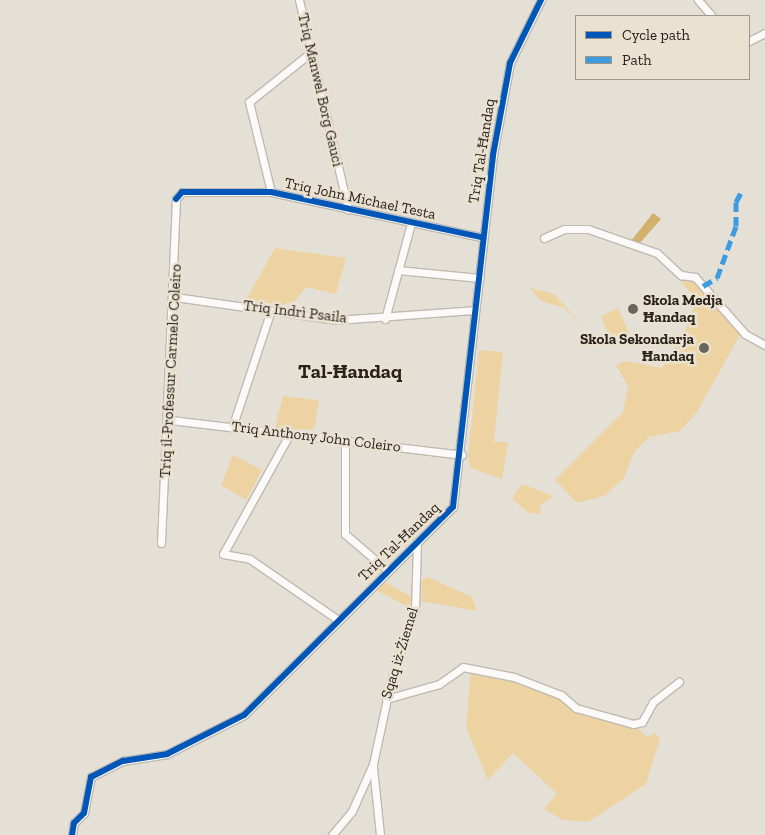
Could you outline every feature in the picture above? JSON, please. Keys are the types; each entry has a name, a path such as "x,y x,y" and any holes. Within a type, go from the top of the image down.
{"street":[{"name":"Triq Manwel Borg Gauci","path":"299,0 309,54 348,209"},
{"name":"Triq Tal-Ħandaq","path":"72,835 74,823 84,812 91,777 123,762 167,754 244,715 387,570 454,507 462,455 474,310 480,278 481,237 510,63 541,0"},
{"path":"698,0 711,15"},
{"path":"750,40 765,33"},
{"path":"271,192 249,102 309,54"},
{"name":"Triq John Michael Testa","path":"176,199 182,192 271,192 481,237"},
{"name":"Triq il-Professur Carmelo Coleiro","path":"161,543 170,420 175,297 176,199"},
{"path":"385,319 411,223"},
{"path":"544,238 564,229 588,229 657,253 681,275 695,277 745,334 765,345"},
{"path":"398,270 480,278"},
{"name":"Triq Indrì Psaila","path":"175,297 336,320 385,319 474,310"},
{"path":"232,428 271,310"},
{"name":"Triq Anthony John Coleiro","path":"170,420 462,455"},
{"path":"288,435 224,554 250,560 338,620"},
{"path":"345,440 345,534 387,570"},
{"name":"Sqaq iż-Żiemel","path":"373,764 386,699 414,610 417,542"},
{"path":"386,699 439,684 463,667 514,677 561,695 576,708 633,724 642,722 653,702 679,682"},
{"path":"332,835 352,811 373,764"},
{"path":"373,764 380,835"}],"shaded area":[{"path":"653,213 661,219 640,243 631,241"},
{"path":"275,248 346,258 336,294 306,287 295,301 281,305 246,300"},
{"name":"Skola Sekondarja Ħandaq","path":"678,278 695,280 740,335 697,412 680,431 649,437 634,452 624,478 604,496 577,503 555,480 623,412 628,387 616,365 626,361 662,368 686,329 696,300"},
{"path":"530,288 554,294 584,327 564,308 541,301"},
{"path":"618,308 631,338 613,345 601,316"},
{"path":"479,350 503,352 494,442 508,442 502,479 471,468 468,457"},
{"path":"283,396 319,400 314,430 275,428"},
{"path":"233,455 262,470 246,500 221,485"},
{"path":"522,484 553,496 540,506 541,514 529,513 512,499"},
{"path":"428,577 472,597 477,611 422,601 421,581"},
{"path":"383,581 414,598 412,609 376,590"},
{"path":"471,670 521,682 559,698 574,710 638,728 647,737 655,733 660,739 646,784 588,822 563,820 544,809 557,794 513,753 488,780 466,727"}],"marked path":[{"path":"703,286 717,278 736,226 736,202 743,189"}],"cycle path":[{"path":"72,835 74,823 84,813 91,777 123,761 167,754 244,715 453,507 493,155 510,63 541,0"},
{"path":"176,199 182,192 271,192 481,237"}],"place":[{"name":"Skola Medja Ħandaq","path":"633,309"},
{"name":"Skola Sekondarja Ħandaq","path":"704,348"}],"district":[{"name":"Tal-Ħandaq","path":"350,371"}]}
